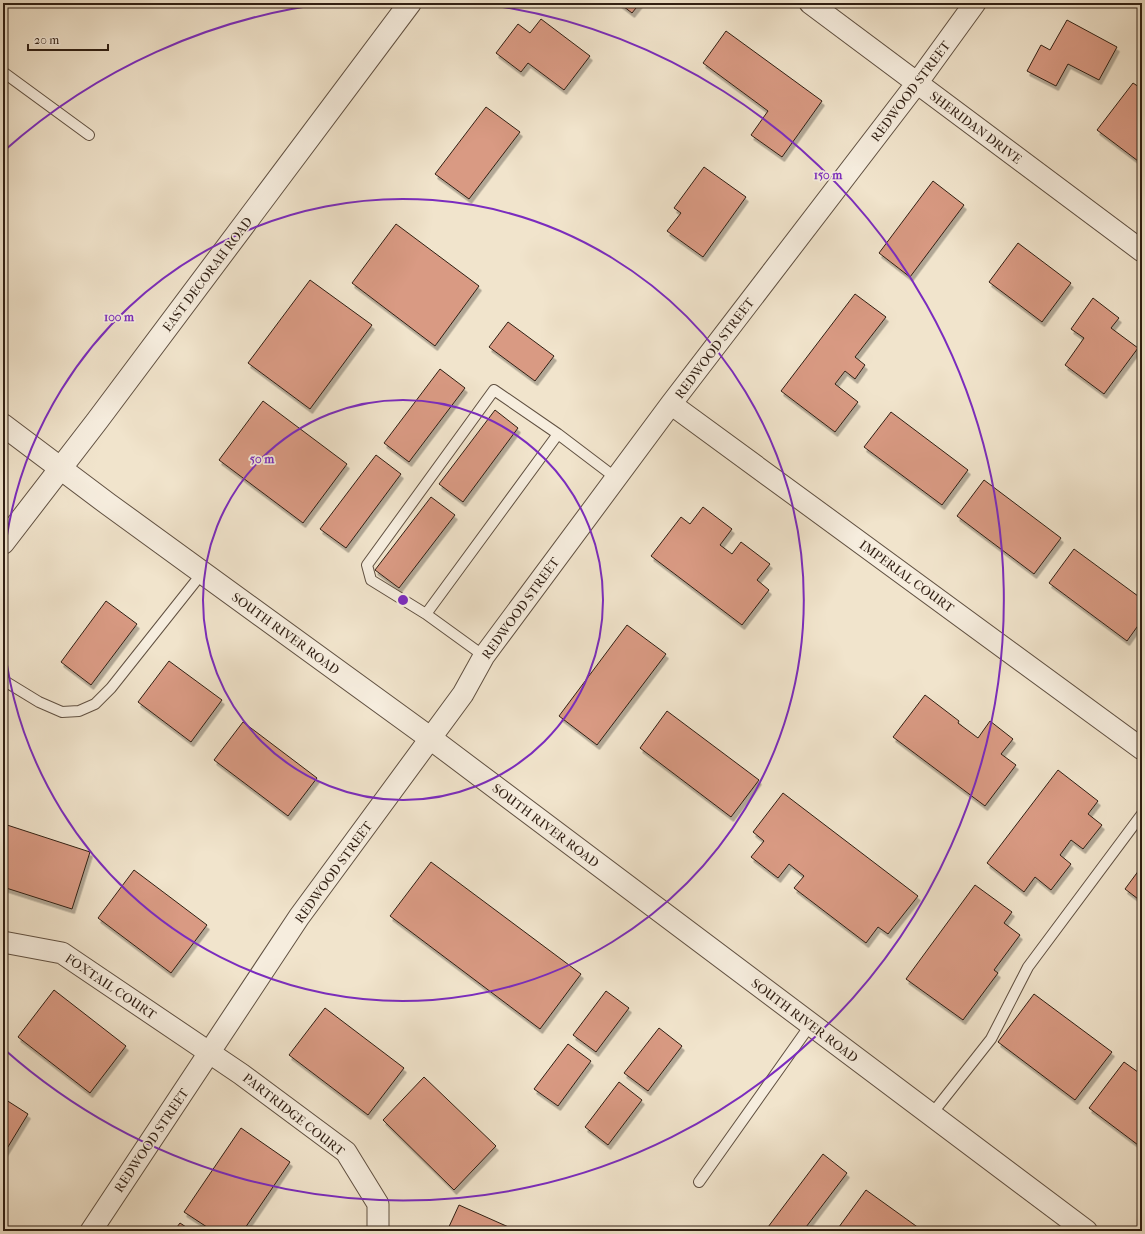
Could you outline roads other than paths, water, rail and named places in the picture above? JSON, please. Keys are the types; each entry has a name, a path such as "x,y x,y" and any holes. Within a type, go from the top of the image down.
{"street":[{"name":"EAST DECORAH ROAD","path":"3,543 410,3"},
{"name":"SHERIDAN DRIVE","path":"810,3 1142,251"},
{"name":"REDWOOD STREET","path":"91,1231 299,917 463,694 484,656 671,404 917,83 975,3"},
{"name":"IMPERIAL COURT","path":"671,404 1142,749"},
{"name":"SOUTH RIVER ROAD","path":"3,425 108,504 430,738 1086,1231"},
{"name":"FOXTAIL COURT","path":"3,942 62,952 209,1053"},
{"name":"PARTRIDGE COURT","path":"209,1053 241,1074 346,1152 378,1204 378,1231"}],"lane":[{"path":"3,72 89,135"},
{"path":"484,656 426,614 371,580 367,565 494,390 558,434 616,478"},
{"path":"426,614 558,434"},
{"path":"3,680 39,702 62,712 79,711 95,704 111,688 203,572"},
{"path":"931,1115 991,1039 1028,967 1142,814"},
{"path":"699,1182 810,1024"}]}
